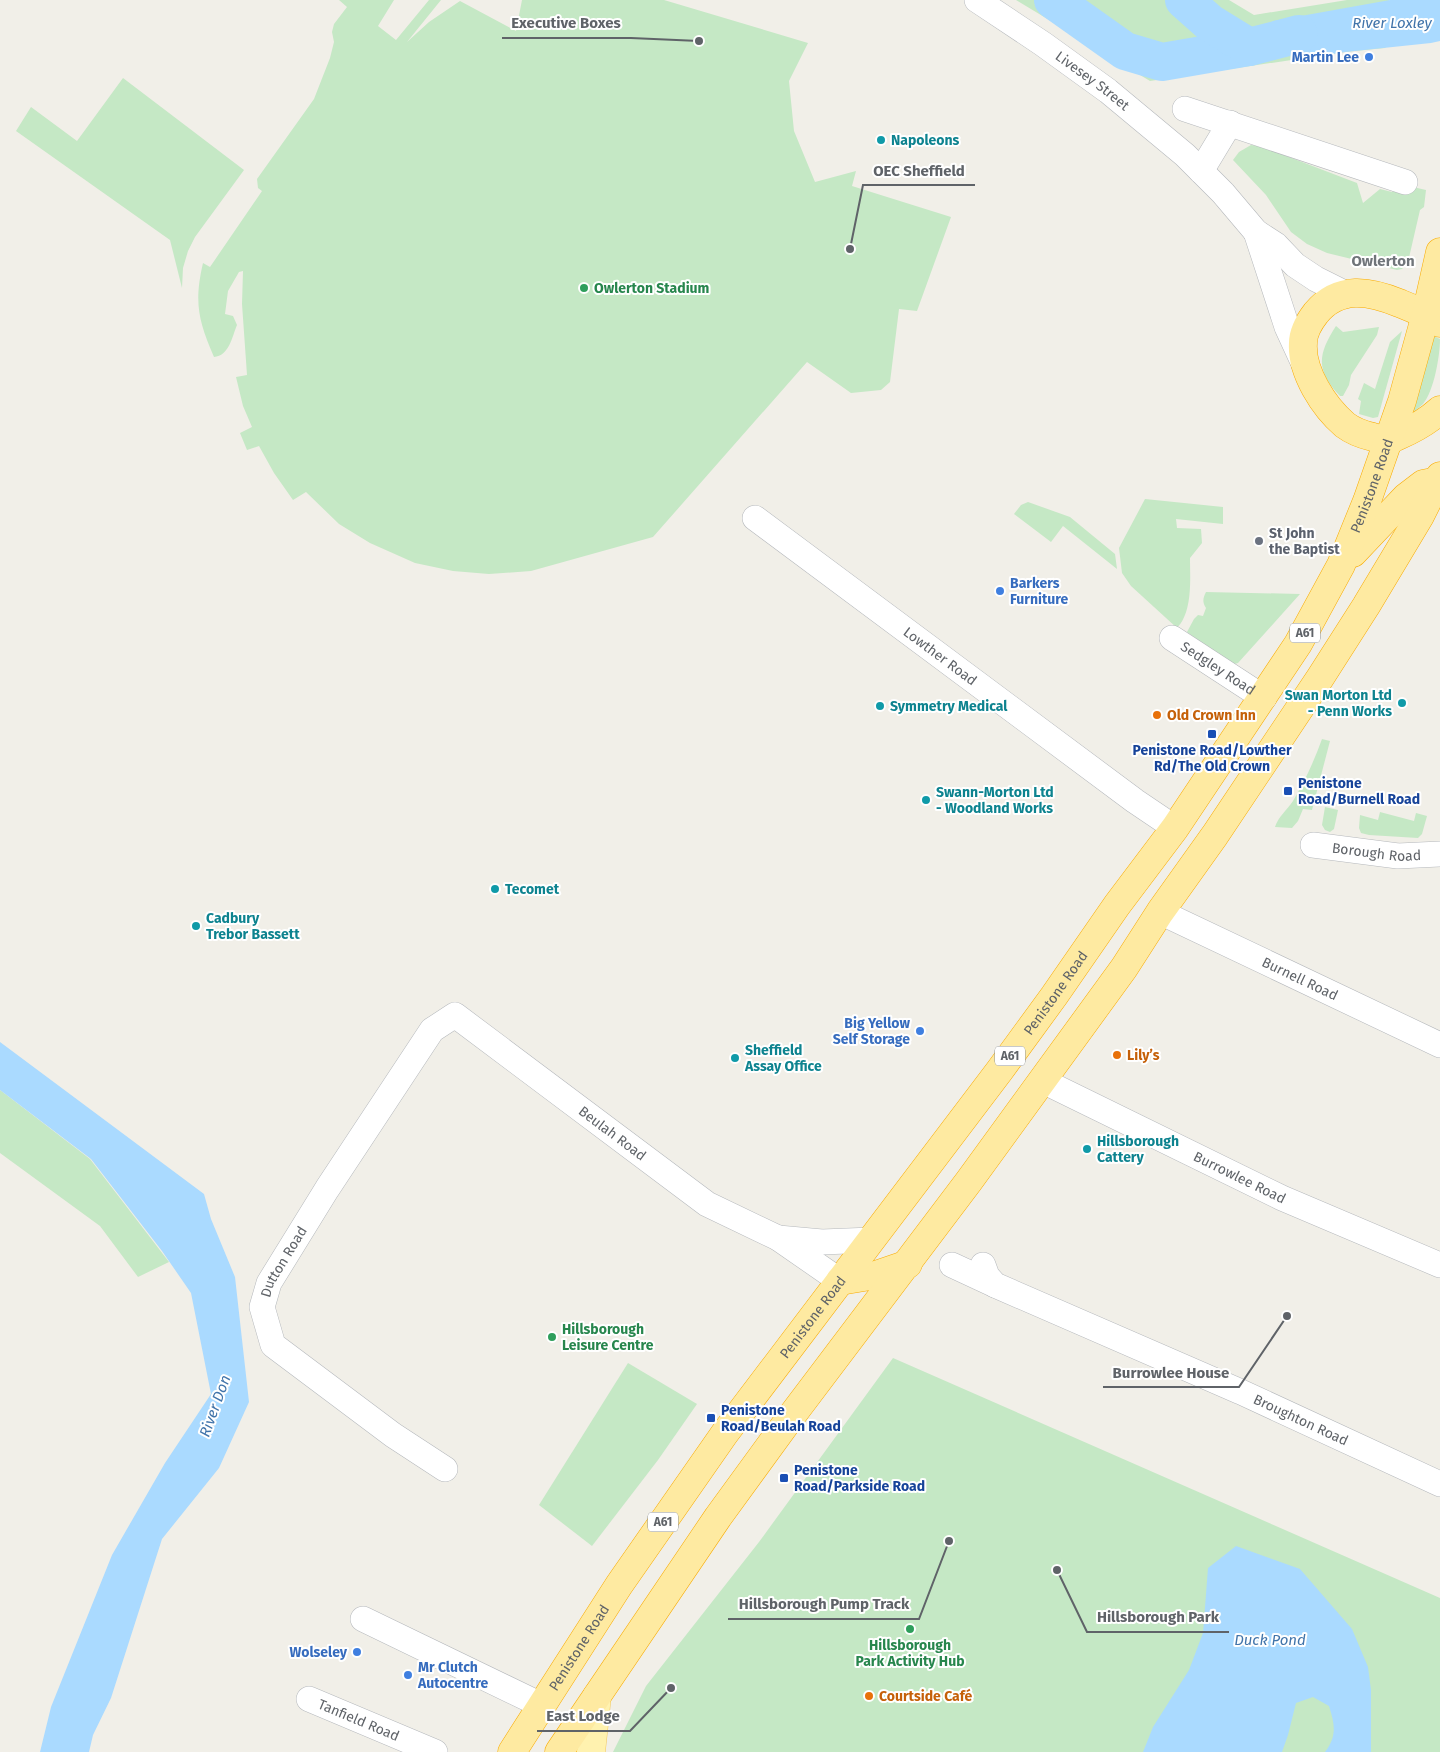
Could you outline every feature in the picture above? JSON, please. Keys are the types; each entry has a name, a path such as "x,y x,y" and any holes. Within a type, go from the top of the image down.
{"highway":[{"name":"Penistone Road","path":"518,1747 541,1705 619,1585 720,1441 1062,986 1117,905 1175,828 1264,698 1298,644 1341,565 1364,509 1433,318 1440,252"},
{"path":"1433,318 1384,296 1365,293 1346,294 1332,298 1322,306 1310,321 1304,336 1302,350 1308,374 1327,406 1346,426 1365,435 1388,440 1424,424 1440,410"},
{"path":"1341,565 1406,497 1423,484 1439,479"},
{"name":"A61","path":"559,1752 718,1517 793,1414 908,1264 1124,968 1160,912 1215,835 1320,678 1366,606 1430,514 1439,479"},
{"path":"840,1281 876,1274 908,1264"}],"main road":[{"path":"590,1752 597,1696"}],"street":[{"name":"Livesey Street","path":"976,0 1077,68 1146,122 1201,170 1223,192 1256,232 1276,245 1295,266 1346,294"},
{"path":"1185,108 1405,182"},
{"path":"1201,170 1230,123"},
{"name":"Livesey Street","path":"1256,232 1287,327 1304,364"},
{"name":"Lowther Road","path":"755,518 1135,801 1175,828"},
{"name":"Sedgley Road","path":"1172,638 1264,698"},
{"name":"Borough Road","path":"1313,845 1398,856 1440,854"},
{"name":"Burnell Road","path":"1160,912 1440,1045"},
{"name":"Beulah Road","path":"455,1015 707,1204 778,1238 840,1281"},
{"name":"Dutton Road","path":"445,1469 393,1435 273,1345 262,1307 269,1283 327,1189 432,1030 455,1015"},
{"name":"Burrowlee Road","path":"1043,1081 1282,1198 1440,1265"},
{"name":"Beulah Road","path":"778,1238 822,1242 872,1240"},
{"name":"Broughton Road","path":"952,1265 989,1275 1440,1484"},
{"path":"363,1619 541,1705"},
{"name":"Tanfield Road","path":"309,1699 435,1752"}],"green space":[{"name":"Owlerton Stadium","path":"339,0 394,0 378,26 396,40 429,0 441,0 407,42 429,22 460,1 516,31 522,0 664,0 808,43 789,81 794,131 815,182 856,171 852,186 951,217 917,311 899,309 890,382 881,390 851,393 807,362 653,537 531,571 489,574 453,571 415,563 370,543 339,524 306,492 293,500 274,473 259,446 247,450 240,433 252,427 243,406 236,377 247,375 242,304 243,271 239,272 228,291 225,314 233,316 237,325 227,350 214,357 204,332 199,311 200,277 203,263 210,267 262,191 258,188 257,179 314,99 330,58 334,42 332,32 334,24 347,7"},
{"path":"1016,0 1229,0 1254,15 1347,0 1389,0 1405,28 1385,48 1345,52 1150,81"},
{"path":"123,78 244,170 195,237 183,268 182,288 170,240 16,131 31,107 77,141"},
{"path":"1251,145 1260,146 1357,183 1363,203 1380,189 1392,192 1400,184 1426,190 1424,207 1420,210 1408,262 1402,269 1397,270 1327,253 1307,244 1291,232 1266,195 1233,160 1239,152"},
{"path":"1336,326 1343,332 1379,327 1377,335 1351,375 1349,385 1343,396 1340,396 1326,378 1322,362 1326,345"},
{"path":"1402,331 1378,417 1373,418 1359,414 1361,401 1358,399 1364,383 1375,389 1390,342"},
{"path":"1433,336 1440,339 1438,364 1433,382 1423,404 1410,414"},
{"path":"1145,499 1223,507 1223,524 1176,519 1177,528 1201,529 1202,543 1190,558 1190,594 1186,613 1177,628 1131,586 1122,573 1119,548"},
{"path":"1028,502 1070,517 1115,554 1117,569 1063,526 1051,542 1014,514 1021,505"},
{"path":"1206,592 1300,594 1238,663 1231,665 1187,632 1198,615 1203,616 1206,608 1203,600"},
{"path":"1322,739 1330,741 1312,810 1303,809 1298,821 1292,828 1275,827 1278,820 1293,801"},
{"path":"1325,807 1338,810 1334,829 1330,832 1325,830 1322,825"},
{"path":"1380,812 1414,821 1416,813 1427,816 1422,834 1418,838 1361,833 1359,828 1360,815 1378,820"},
{"path":"0,1090 90,1159 169,1262 138,1277 100,1226 0,1153"},
{"path":"893,1358 1440,1598 1440,1752 613,1752 646,1686 759,1542"},
{"path":"628,1363 697,1404 658,1460 592,1546 539,1505"}],"water":[{"name":"River Loxley","path":"1390,0 1440,0 1440,41 1313,57 1249,47 1273,21"},
{"name":"River Don","path":"0,1042 204,1194 211,1219 235,1277 249,1402 219,1468 162,1539 111,1698 93,1735 89,1752 40,1752 51,1707 112,1555 165,1463 211,1394 191,1293 162,1251 91,1159 0,1090"},
{"name":"Duck Pond","path":"1236,1546 1300,1569 1352,1629 1368,1667 1371,1690 1371,1752 1325,1752 1332,1741 1333,1719 1329,1706 1313,1697 1296,1703 1282,1752 1143,1752 1153,1727 1189,1670 1203,1633 1208,1568"}],"waterway":[{"name":"River Loxley","path":"1053,0 1125,51 1162,62 1249,47"},
{"name":"River Loxley","path":"1184,0 1210,23 1249,47 1299,34"}],"place":[{"name":"Executive Boxes","path":"699,41"},
{"name":"Martin Lee","path":"1369,57"},
{"name":"Napoleons","path":"881,140"},
{"name":"OEC Sheffield","path":"850,249"},
{"name":"Owlerton Stadium","path":"584,288"},
{"name":"St John the Baptist","path":"1259,541"},
{"name":"Barkers Furniture","path":"1000,591"},
{"name":"Swan Morton Ltd - Penn Works","path":"1402,703"},
{"name":"Symmetry Medical","path":"880,706"},
{"name":"Old Crown Inn","path":"1157,715"},
{"name":"Penistone Road/Lowther Rd/The Old Crown","path":"1212,734"},
{"name":"Penistone Road/Burnell Road","path":"1288,791"},
{"name":"Swann-Morton Ltd - Woodland Works","path":"926,800"},
{"name":"Tecomet","path":"495,889"},
{"name":"Cadbury Trebor Bassett","path":"196,926"},
{"name":"Big Yellow Self Storage","path":"920,1031"},
{"name":"Lily’s","path":"1117,1055"},
{"name":"Sheffield Assay Office","path":"735,1058"},
{"name":"Hillsborough Cattery","path":"1087,1149"},
{"name":"Burrowlee House","path":"1287,1316"},
{"name":"Hillsborough Leisure Centre","path":"552,1337"},
{"name":"Penistone Road/Beulah Road","path":"711,1418"},
{"name":"Penistone Road/Parkside Road","path":"784,1478"},
{"name":"Hillsborough Pump Track","path":"949,1541"},
{"name":"Hillsborough Park","path":"1057,1570"},
{"name":"Hillsborough Park Activity Hub","path":"910,1629"},
{"name":"Wolseley","path":"357,1652"},
{"name":"Mr Clutch Autocentre","path":"408,1675"},
{"name":"East Lodge","path":"671,1688"},
{"name":"Courtside Café","path":"869,1696"}],"district":[{"name":"Owlerton","path":"1383,261"}]}
